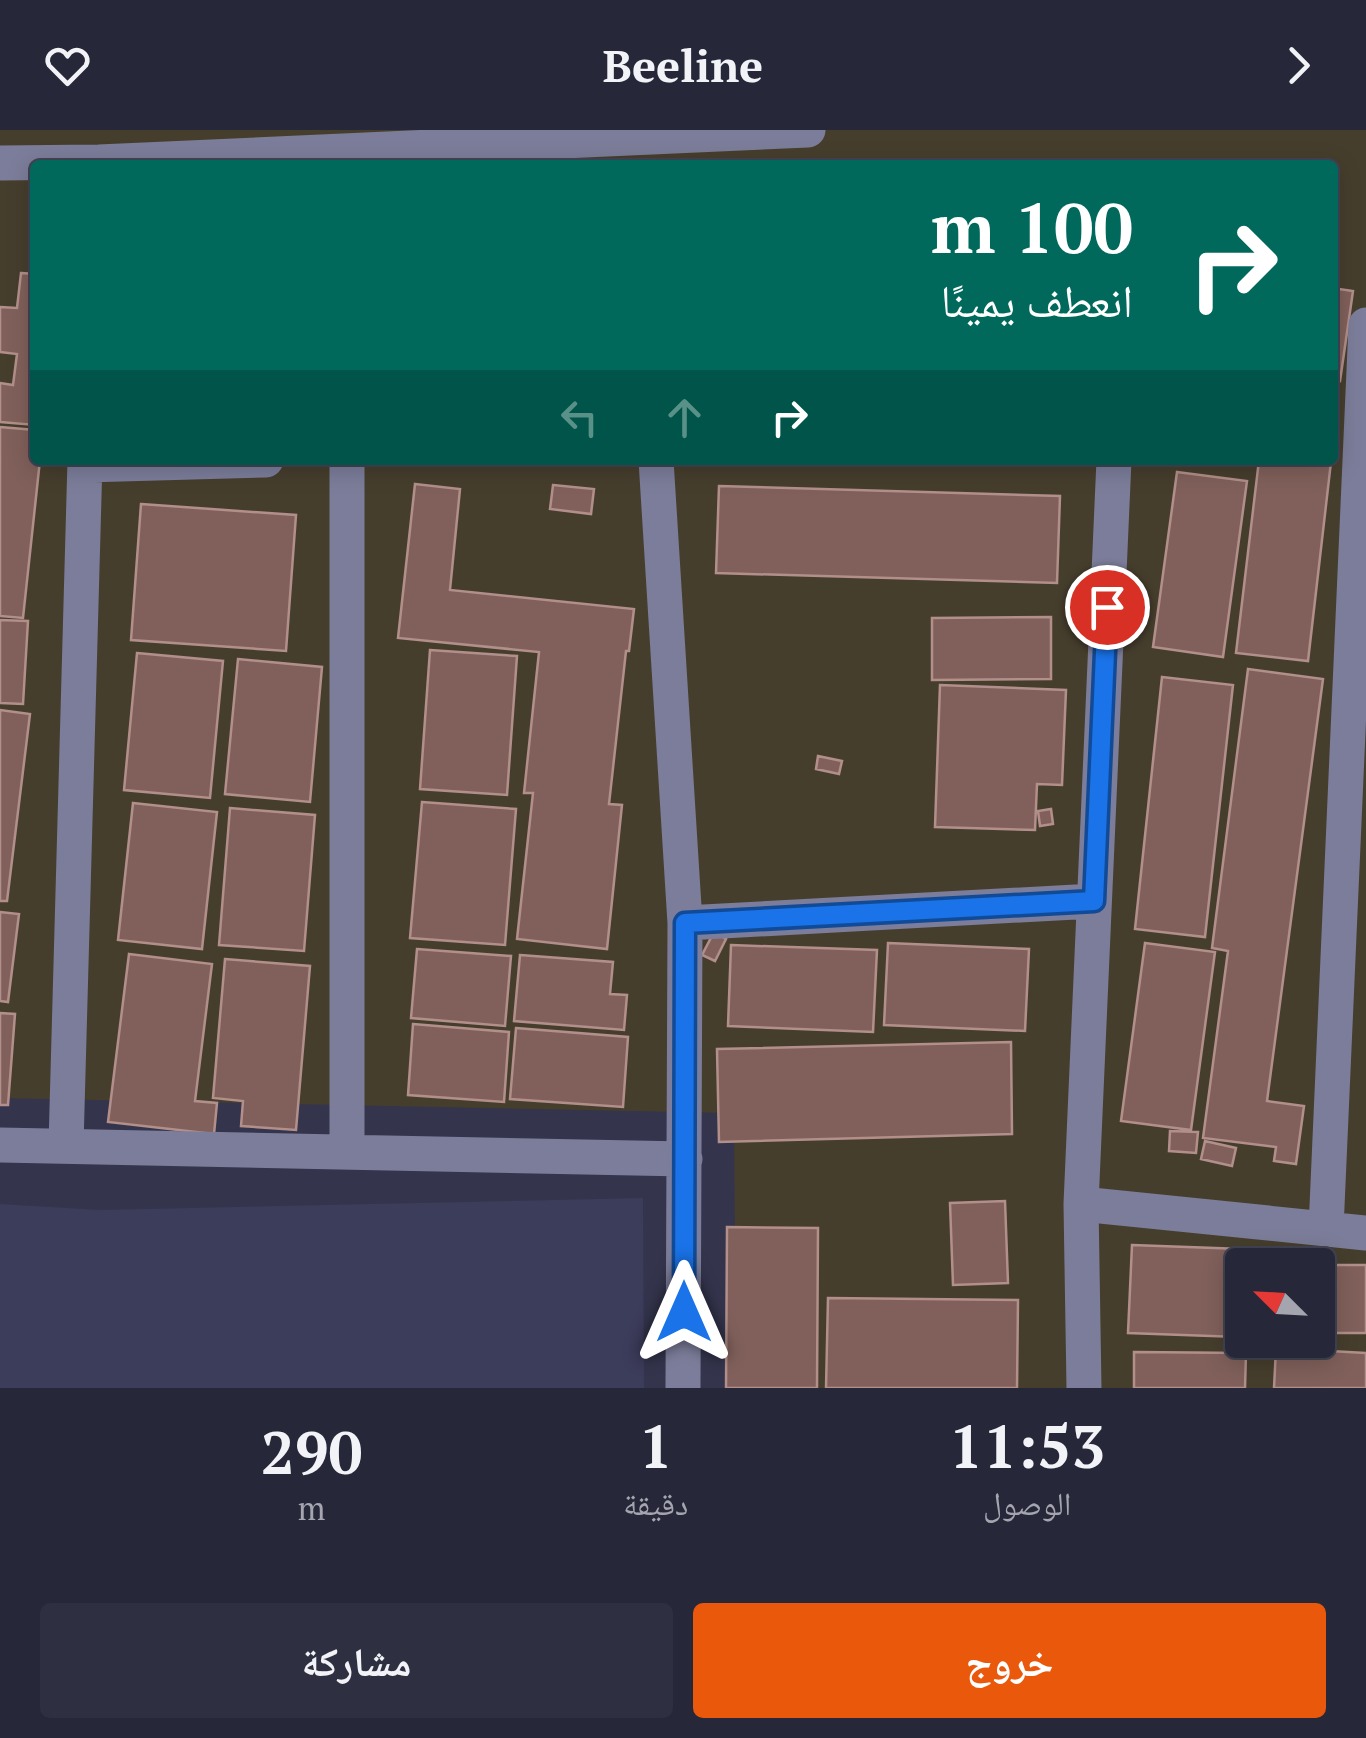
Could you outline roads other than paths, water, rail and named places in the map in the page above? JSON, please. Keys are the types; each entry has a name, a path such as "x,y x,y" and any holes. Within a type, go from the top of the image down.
{"street":[{"path":"237,160 606,152 740,132 808,130"},
{"path":"0,163 30,163"},
{"path":"1326,1229 1347,428 1366,325"},
{"path":"66,1145 85,465"},
{"path":"346,1152 347,465"},
{"path":"656,465 685,923 683,1388"},
{"path":"1084,1388 1082,1204 1114,465"},
{"path":"685,923 1094,901"},
{"path":"0,1145 685,1159"},
{"path":"1082,1204 1366,1233"}]}
